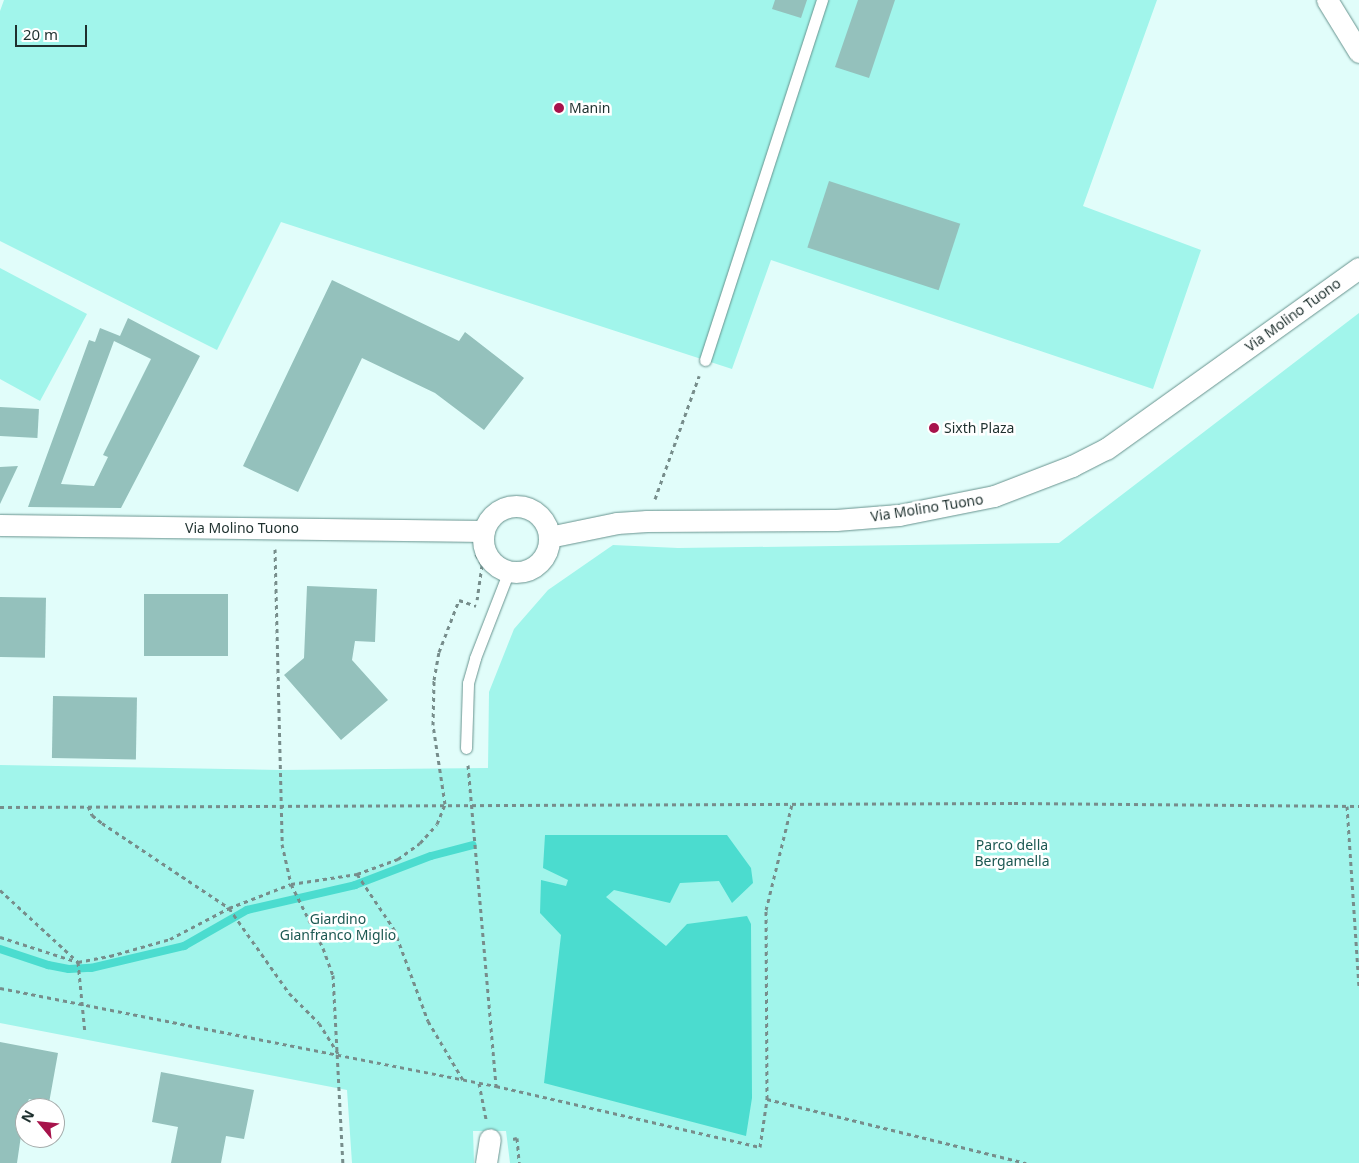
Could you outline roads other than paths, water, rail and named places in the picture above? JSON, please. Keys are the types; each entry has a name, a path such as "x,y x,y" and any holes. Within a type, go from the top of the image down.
{"street":[{"path":"1327,0 1356,42"},
{"name":"Via Molino Tuono","path":"549,537 617,523 647,521 836,520 899,515 958,506 1029,485 1072,466 1119,440 1359,268"},
{"path":"514,506 533,511 541,518 549,537 544,556 538,564 519,572 499,567 485,551 478,539 495,514 514,506"},
{"name":"Via Molino Tuono","path":"0,525 478,539"},
{"path":"486,1163 490,1140"}],"lane":[{"path":"705,360 822,0"},
{"path":"466,748 468,684 485,630 509,571"}],"waterway":[{"path":"0,949 48,965 69,969 91,968 184,946 247,910 355,885 431,856 473,845"}],"place":[{"name":"Manin","path":"559,108"},
{"name":"Sixth Plaza","path":"934,428"}],"park label":[{"name":"Parco della Bergamella","path":"1012,854"},
{"name":"Giardino Gianfranco Miglio","path":"338,928"}]}
